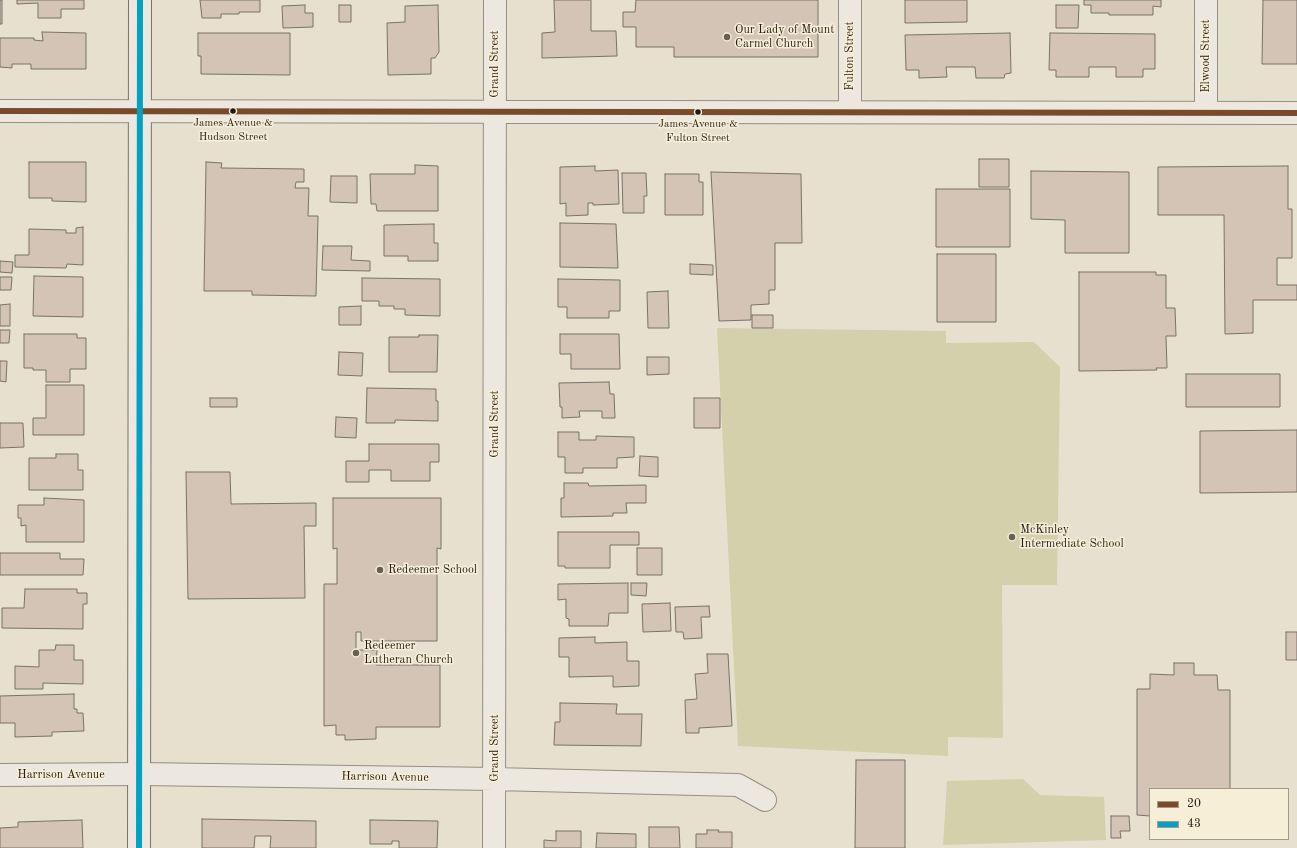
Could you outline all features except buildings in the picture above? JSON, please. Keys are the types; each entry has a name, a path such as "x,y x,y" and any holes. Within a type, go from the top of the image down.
{"street":[{"path":"139,848 140,0"},
{"name":"Grand Street","path":"494,848 496,0"},
{"name":"Fulton Street","path":"850,0 850,112"},
{"name":"Elwood Street","path":"1206,0 1206,113"},
{"path":"0,111 140,110 1297,113"},
{"name":"Harrison Avenue","path":"0,775 140,774 495,779 738,785 765,800"}],"shaded area":[{"path":"717,328 946,331 946,343 1034,342 1060,367 1057,585 1002,585 1003,738 948,737 948,756 738,746"},
{"path":"1023,779 1040,795 1104,797 1106,840 943,845 947,781"}],"transit line":[{"name":"43","path":"139,848 140,0"},
{"name":"20","path":"0,111 1297,113"}],"place":[{"name":"Our Lady of Mount Carmel Church","path":"727,37"},
{"name":"James Avenue & Hudson Street","path":"233,111"},
{"name":"James Avenue & Fulton Street","path":"698,112"},
{"name":"McKinley Intermediate School","path":"1012,537"},
{"name":"Redeemer School","path":"380,570"},
{"name":"Redeemer Lutheran Church","path":"356,653"}]}
